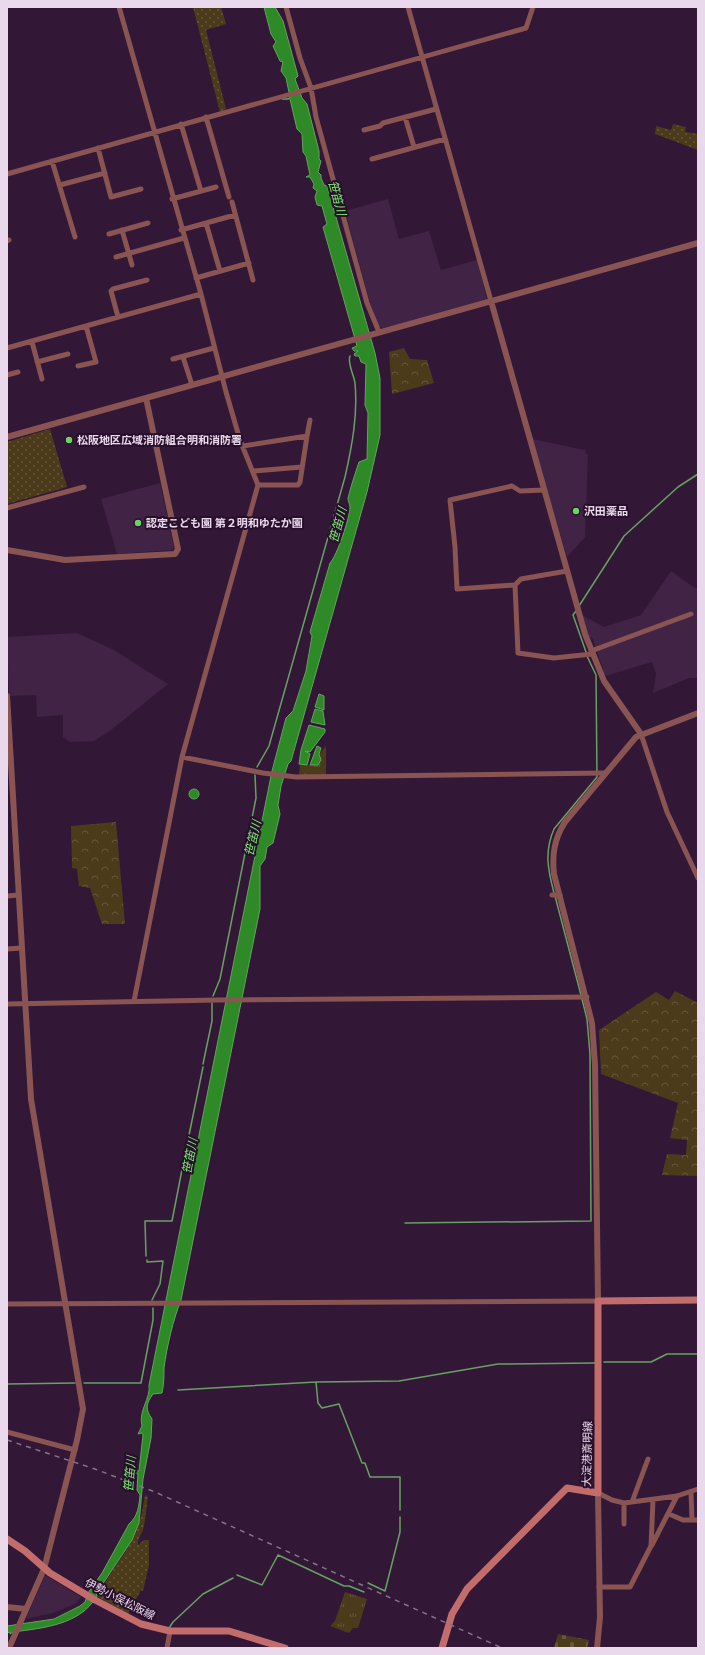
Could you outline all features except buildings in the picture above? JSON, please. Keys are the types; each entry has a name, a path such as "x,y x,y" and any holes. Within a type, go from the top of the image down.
{"main road":[{"path":"598,1301 698,1300"},
{"name":"大淀港斎明線","path":"442,1648 452,1614 467,1590 567,1488 598,1493 598,1301"},
{"name":"伊勢小俣松阪線","path":"7,1539 25,1551 44,1568 86,1595 141,1624 170,1631 229,1631 285,1648"}],"street":[{"path":"118,7 172,199 201,294 214,348 242,446 258,485 182,757 134,1001"},
{"path":"286,7 310,88 316,117 368,303 379,332"},
{"path":"408,7 589,654 608,688 641,734 662,800 698,878"},
{"path":"7,174 526,28 533,7"},
{"path":"364,130 436,109"},
{"path":"206,117 253,280"},
{"path":"405,117 414,147"},
{"path":"181,124 201,191"},
{"path":"372,159 445,139"},
{"path":"98,148 111,197 142,189"},
{"path":"52,161 75,237"},
{"path":"60,185 105,173"},
{"path":"172,199 216,187"},
{"path":"182,230 235,215"},
{"path":"109,234 148,223"},
{"path":"206,223 220,271"},
{"path":"122,230 132,265"},
{"path":"116,257 184,238"},
{"path":"7,437 698,243"},
{"path":"196,278 249,263"},
{"path":"118,318 111,291 113,289 147,280"},
{"path":"7,348 201,294"},
{"path":"78,366 96,362 86,326"},
{"path":"32,342 42,379"},
{"path":"173,360 214,348"},
{"path":"37,362 68,354"},
{"path":"183,357 192,385"},
{"path":"7,375 18,372"},
{"path":"7,550 66,560 175,554 178,549 146,398"},
{"path":"258,485 298,485 300,482 310,420"},
{"path":"242,446 307,436"},
{"path":"253,471 302,467"},
{"path":"544,490 520,491 512,486 450,500 455,547 457,589 515,585 521,579 567,571"},
{"path":"7,508 84,487"},
{"path":"515,585 518,653 554,658 589,654 691,614"},
{"path":"7,696 8,739 32,1111 83,1409 75,1450 44,1568 9,1648"},
{"path":"7,1304 598,1301 595,1065 592,1023 583,997 556,895 553,851 565,822 600,773 634,738 698,713"},
{"path":"182,757 263,773 294,777 600,773"},
{"path":"7,896 19,895"},
{"path":"7,949 22,948"},
{"path":"7,1004 134,1001 583,997"},
{"path":"7,1432 75,1450"},
{"path":"632,1502 648,1459"},
{"path":"597,1648 599,1630 598,1493 612,1500 624,1503 678,1496 698,1489"},
{"path":"690,1492 692,1520"},
{"path":"599,1587 630,1587 678,1496"},
{"path":"652,1546 653,1500"},
{"path":"624,1503 624,1524"},
{"path":"669,1514 684,1520 698,1520"},
{"path":"7,1607 26,1609"},
{"path":"167,1648 170,1631"}],"shaded area":[{"path":"264,7 275,7 283,21 298,76 295,79 302,98 307,104 319,151 319,159 321,161 318,172 321,175 324,185 327,186 375,353 380,378 380,435 367,492 291,761 288,764 281,786 278,805 280,814 273,843 267,847 265,859 260,866 260,909 181,1300 167,1351 162,1393 153,1394 147,1406 148,1412 152,1419 151,1438 143,1479 139,1523 132,1540 100,1588 96,1590 97,1596 90,1606 71,1619 60,1623 36,1629 13,1632 10,1634 10,1632 7,1633 7,1626 54,1619 85,1602 88,1593 102,1573 129,1524 138,1511 140,1495 137,1490 138,1474 129,1470 139,1471 143,1435 142,1433 138,1434 142,1426 141,1420 148,1395 272,771 286,718 293,711 306,671 312,636 310,632 330,563 336,553 346,527 350,507 348,498 352,484 359,462 367,459 368,413 365,405 366,364 361,362 359,356 355,356 354,354 358,351 354,351 352,348 357,346 323,227 327,224 322,206 317,205 315,197 317,191 313,188 314,184 310,177 306,177 310,175 306,156 303,152 302,134 297,129 290,99 288,99 290,97 286,78 281,71 283,62 280,61 273,46 276,42 271,34"},
{"path":"388,199 399,239 429,231 441,270 477,260 487,300 382,329 382,327 379,327 370,303 345,211"},
{"path":"532,439 585,450 586,454 588,454 585,537 567,557"},
{"name":"認定こども園 第２明和ゆたか園","path":"160,483 174,547 172,550 117,554 101,499"},
{"path":"671,571 695,588 698,588 698,678 689,678 653,693 656,674 652,662 605,676 593,639 588,636 582,615 604,627 641,615"},
{"path":"77,633 112,649 168,684 111,730 94,741 70,742 63,737 63,715 37,717 36,695 9,696 7,637"},
{"path":"319,694 324,696 324,710 315,707"},
{"path":"315,709 323,711 325,725 311,722"},
{"path":"309,725 325,729 325,732 310,752 305,751 310,754 307,765 299,764 301,750"},
{"path":"317,746 321,748 319,754 321,760 318,765 310,765"},
{"path":"194,789 199,794 194,799 189,794"},
{"path":"45,1575 81,1597 75,1604 53,1613 26,1619"}],"green space":[{"path":"193,7 221,7 226,24 206,30 226,109 220,112"},
{"path":"673,124 686,127 685,132 698,134 698,150 655,134 656,126 671,130"},
{"path":"404,348 410,359 427,360 434,383 392,394 389,352"},
{"path":"50,429 67,487 7,504 7,442"},
{"path":"326,746 326,775 299,775 300,765 317,765 320,763 320,753"},
{"path":"116,822 125,924 102,924 90,888 79,886 77,869 72,868 71,826"},
{"path":"675,991 698,1003 698,1176 662,1175 667,1154 686,1155 687,1140 670,1138 678,1103 601,1074 599,1030 656,992 669,1000"},
{"path":"145,1495 148,1497 145,1522 138,1545 144,1540 149,1540 149,1565 143,1591 141,1590 128,1614 98,1597 137,1531"},
{"path":"345,1592 367,1599 358,1628 353,1628 349,1633 330,1626 335,1621"},
{"path":"558,1634 589,1640 587,1648 554,1648"}],"waterway":[{"name":"笹笛川","path":"257,767 269,746 345,477 352,442 356,407 355,383 350,366 350,356"},
{"path":"579,606 624,536 678,487 698,474"},
{"path":"576,611 573,615 586,652"},
{"path":"554,893 548,861 551,837 554,829 597,777 596,675 587,656"},
{"name":"笹笛川","path":"213,996 220,979 256,798 255,775"},
{"path":"555,896 581,995"},
{"path":"405,1223 591,1221 590,1054 587,1019 582,999"},
{"path":"203,1064 212,1021 212,1003"},
{"name":"笹笛川","path":"188,1140 203,1067"},
{"name":"笹笛川","path":"146,1256 145,1221 172,1221 187,1144"},
{"path":"147,1260 147,1262 163,1261 160,1284 152,1300"},
{"path":"84,1383 141,1383 153,1320 153,1308"},
{"path":"604,1362 651,1362 667,1354 698,1354"},
{"path":"400,1510 400,1477 370,1477 365,1463 362,1463 339,1404 322,1408 318,1403 316,1382 399,1381 498,1364 595,1363"},
{"path":"178,1390 316,1382"},
{"path":"7,1384 75,1383"},
{"path":"368,1583 385,1591 400,1532 400,1517"},
{"path":"237,1575 262,1585 278,1555 344,1586 349,1586 364,1592"},
{"path":"169,1628 173,1622 203,1594 233,1578"}],"railway":[{"path":"7,1440 95,1469 155,1492 502,1648"}],"place":[{"name":"松阪地区広域消防組合明和消防署","path":"69,440"},
{"name":"沢田薬品","path":"576,511"},
{"name":"認定こども園 第２明和ゆたか園","path":"138,523"}]}
